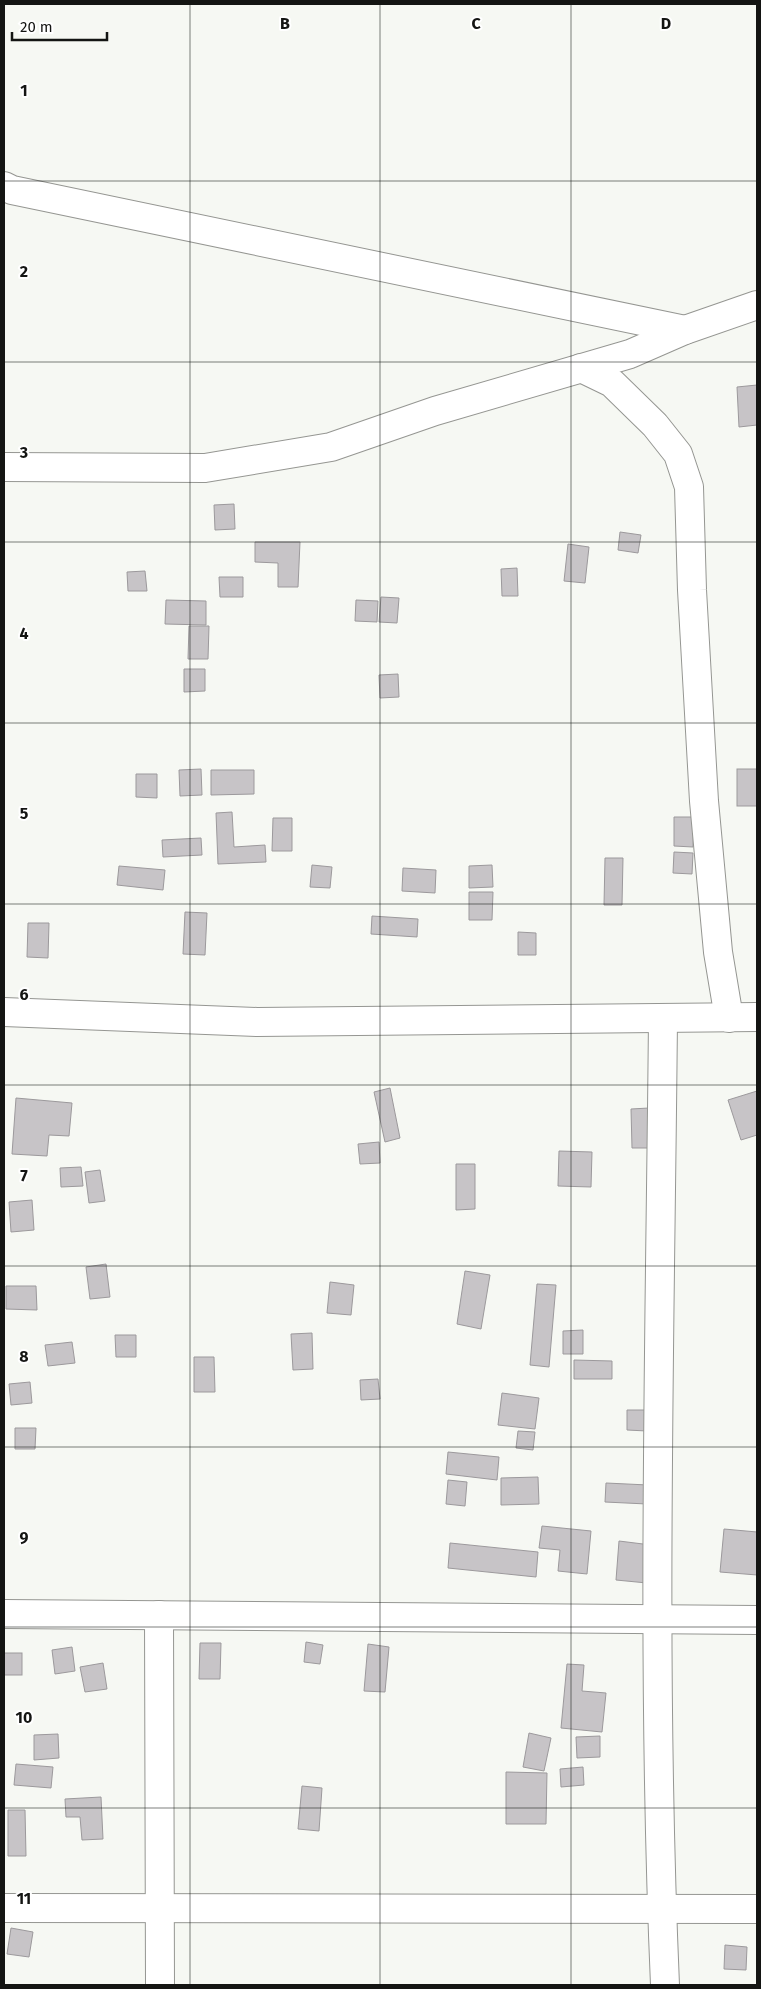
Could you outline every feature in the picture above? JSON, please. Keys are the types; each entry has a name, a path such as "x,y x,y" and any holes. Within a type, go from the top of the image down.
{"street":[{"path":"4,186 12,190 685,330"},
{"path":"4,467 205,468 332,447 434,411 630,354 685,330 757,305"},
{"path":"582,368 612,383 655,425 678,454 689,488 692,590 704,801 717,943 729,1018"},
{"path":"4,1012 256,1022 757,1017"},
{"path":"663,1018 657,1619 665,1985"},
{"path":"4,1614 757,1620"},
{"path":"159,1615 160,1985"},
{"path":"4,1908 757,1909"}],"building":[{"path":"757,385 757,425 739,427 737,387"},
{"path":"234,504 235,529 215,530 214,505"},
{"path":"620,532 641,535 638,553 618,550"},
{"path":"255,542 300,542 298,587 278,587 278,563 255,562"},
{"path":"568,544 589,547 585,583 564,581"},
{"path":"517,568 518,596 502,596 501,569"},
{"path":"145,571 147,591 128,591 127,572"},
{"path":"219,577 243,577 243,597 220,597"},
{"path":"381,597 399,598 397,623 379,622"},
{"path":"166,600 206,601 206,625 165,624"},
{"path":"356,600 378,601 377,622 355,621"},
{"path":"189,626 209,626 208,659 188,659"},
{"path":"184,669 205,669 205,691 184,692"},
{"path":"398,674 399,697 380,698 379,675"},
{"path":"201,769 202,795 180,796 179,770"},
{"path":"737,769 757,769 757,806 737,806"},
{"path":"211,770 254,770 254,794 211,795"},
{"path":"136,774 157,774 157,798 136,797"},
{"path":"232,812 234,847 265,845 266,862 218,864 216,813"},
{"path":"674,817 694,817 693,847 674,846"},
{"path":"273,818 292,818 292,851 272,851"},
{"path":"201,838 202,855 163,857 162,840"},
{"path":"674,852 693,853 692,874 673,873"},
{"path":"605,858 623,858 622,905 604,905"},
{"path":"312,865 332,867 330,888 310,887"},
{"path":"492,865 493,887 469,888 469,866"},
{"path":"119,866 165,870 163,890 117,885"},
{"path":"403,868 436,870 435,893 402,891"},
{"path":"469,892 493,892 492,920 469,920"},
{"path":"185,912 207,913 205,955 183,954"},
{"path":"372,916 418,919 417,937 371,934"},
{"path":"28,923 49,923 48,958 27,957"},
{"path":"518,932 536,933 536,955 518,955"},
{"path":"390,1088 400,1138 385,1142 374,1092"},
{"path":"757,1091 757,1135 741,1140 728,1100"},
{"path":"16,1098 72,1103 69,1136 49,1135 47,1156 12,1154"},
{"path":"649,1108 650,1148 632,1148 631,1109"},
{"path":"379,1142 380,1163 360,1164 358,1144"},
{"path":"559,1151 592,1152 591,1187 558,1186"},
{"path":"456,1164 475,1164 475,1209 456,1210"},
{"path":"81,1167 83,1186 61,1187 60,1168"},
{"path":"100,1170 105,1201 89,1203 85,1172"},
{"path":"32,1200 34,1230 11,1232 9,1202"},
{"path":"106,1264 110,1297 90,1299 86,1267"},
{"path":"465,1271 490,1275 481,1329 457,1324"},
{"path":"330,1282 354,1285 351,1315 327,1313"},
{"path":"537,1284 556,1285 549,1367 530,1365"},
{"path":"6,1286 36,1286 37,1310 6,1309"},
{"path":"583,1330 583,1354 563,1354 563,1331"},
{"path":"312,1333 313,1369 293,1370 291,1334"},
{"path":"115,1335 136,1335 136,1357 116,1357"},
{"path":"72,1342 75,1363 48,1366 45,1345"},
{"path":"194,1357 214,1357 215,1392 194,1392"},
{"path":"574,1360 612,1361 612,1379 574,1379"},
{"path":"378,1379 380,1399 361,1400 360,1380"},
{"path":"30,1382 32,1403 11,1405 9,1384"},
{"path":"502,1393 539,1398 535,1429 498,1425"},
{"path":"627,1410 647,1410 647,1431 627,1430"},
{"path":"15,1428 36,1428 35,1449 15,1449"},
{"path":"518,1431 535,1432 533,1450 516,1448"},
{"path":"448,1452 499,1457 497,1480 446,1474"},
{"path":"538,1477 539,1504 501,1505 501,1478"},
{"path":"448,1480 467,1482 465,1506 446,1504"},
{"path":"606,1483 648,1485 647,1504 605,1502"},
{"path":"542,1526 591,1531 587,1574 558,1571 560,1550 539,1548"},
{"path":"724,1529 757,1532 757,1575 720,1572"},
{"path":"619,1541 651,1545 647,1583 616,1580"},
{"path":"450,1543 538,1552 536,1577 448,1568"},
{"path":"306,1642 323,1645 320,1664 304,1662"},
{"path":"200,1643 221,1643 220,1679 199,1679"},
{"path":"368,1644 389,1647 385,1692 364,1691"},
{"path":"72,1647 75,1671 55,1674 52,1650"},
{"path":"4,1653 22,1653 22,1675 4,1675"},
{"path":"103,1663 107,1689 85,1692 80,1667"},
{"path":"567,1664 584,1665 582,1691 606,1693 602,1732 561,1728"},
{"path":"529,1733 551,1738 544,1771 523,1767"},
{"path":"58,1734 59,1758 34,1760 34,1735"},
{"path":"600,1736 600,1757 577,1758 576,1737"},
{"path":"16,1764 53,1767 51,1788 14,1785"},
{"path":"583,1767 584,1785 561,1787 560,1769"},
{"path":"506,1772 547,1773 546,1824 506,1824"},
{"path":"302,1786 322,1788 319,1831 298,1829"},
{"path":"101,1797 103,1839 82,1840 80,1817 66,1817 65,1799"},
{"path":"8,1810 25,1810 26,1856 8,1856"},
{"path":"11,1928 33,1932 29,1957 7,1954"},
{"path":"725,1945 747,1947 746,1970 724,1969"}]}
